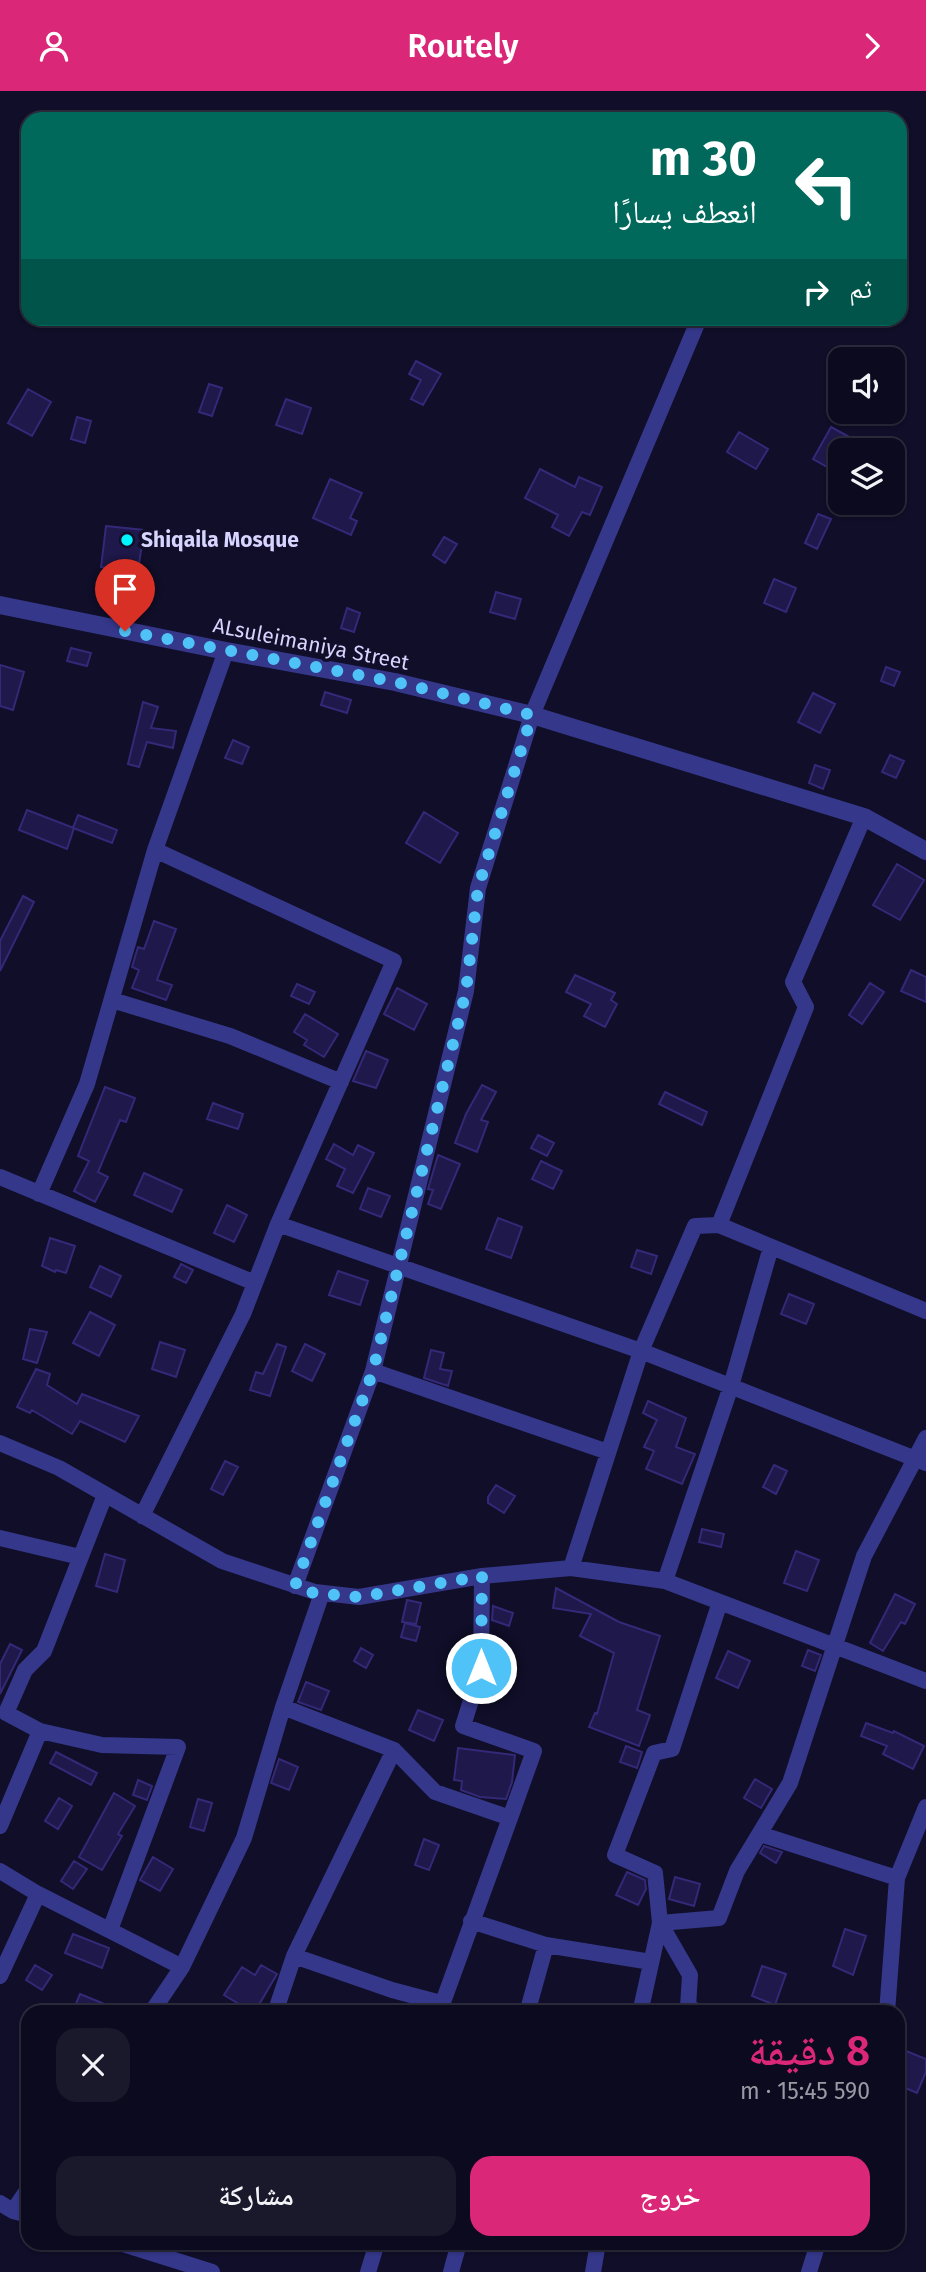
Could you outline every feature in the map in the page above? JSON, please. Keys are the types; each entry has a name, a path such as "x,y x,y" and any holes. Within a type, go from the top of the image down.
{"street":[{"path":"295,1586 373,1371 466,991 478,888 532,715 696,326"},
{"name":"ALsuleimaniya Street","path":"0,605 396,682 532,715 864,817 926,851"},
{"path":"39,1194 87,1084 155,850 226,651"},
{"path":"719,1225 806,1007 793,982 864,817"},
{"path":"142,1516 243,1314 278,1224 394,961 155,850"},
{"path":"112,1000 230,1036 341,1082"},
{"path":"1,1179 255,1283"},
{"path":"278,1224 640,1351 921,1461"},
{"path":"571,1568 640,1351 695,1226 719,1225 926,1311"},
{"path":"665,1581 731,1387 771,1247"},
{"path":"373,1371 608,1452"},
{"path":"660,1923 719,1918 737,1871 790,1783 864,1556 921,1461 926,1438"},
{"path":"0,1443 59,1468 222,1561 322,1593 359,1597 482,1576 571,1568 665,1581 926,1681"},
{"path":"105,1495 44,1651 25,1669 6,1713 40,1731 102,1745 178,1747 110,1930"},
{"path":"0,1538 79,1557"},
{"path":"441,2005 534,1751 463,1725 481,1668 482,1576"},
{"path":"156,2005 183,1966 244,1837 283,1707 322,1593"},
{"path":"642,2005 660,1923 655,1874 615,1856 654,1753 672,1749 720,1602"},
{"path":"283,1707 394,1750 435,1791 510,1818"},
{"path":"0,1826 40,1731"},
{"path":"278,2005 294,1956 394,1750"},
{"path":"888,2005 897,1878 926,1807"},
{"path":"760,1834 897,1878"},
{"path":"0,1871 38,1894 183,1966"},
{"path":"0,1976 38,1894"},
{"path":"471,1921 547,1945 651,1962"},
{"path":"660,1923 690,1975 688,2005"},
{"path":"529,2005 547,1945"},
{"path":"294,1956 432,2005"},
{"path":"165,2250 212,2272"},
{"path":"368,2272 375,2250"},
{"path":"451,2272 457,2250"},
{"path":"593,2272 597,2250"},
{"path":"809,2272 816,2250"}],"building":[{"path":"416,361 441,374 423,405 411,399 421,380 409,374"},
{"path":"209,384 222,388 212,416 199,412"},
{"path":"28,389 51,402 32,436 8,423"},
{"path":"286,399 311,408 302,434 276,425"},
{"path":"77,417 91,421 85,443 71,439"},
{"path":"831,427 851,438 828,438 828,467 813,459"},
{"path":"739,432 768,449 756,469 727,452"},
{"path":"540,469 575,487 579,477 602,487 590,515 582,512 569,536 552,527 558,515 525,498"},
{"path":"330,479 362,493 350,518 357,521 351,535 313,518"},
{"path":"818,514 831,519 817,549 805,543"},
{"path":"106,526 144,530 138,571 101,567"},
{"path":"444,537 457,544 445,563 433,555"},
{"path":"774,579 796,588 786,612 764,603"},
{"path":"496,592 521,599 515,619 490,612"},
{"path":"347,608 360,613 354,632 341,628"},
{"path":"71,648 91,653 87,666 67,661"},
{"path":"0,665 24,672 13,710 0,706"},
{"path":"886,667 900,672 894,686 881,681"},
{"path":"325,692 351,700 347,713 321,705"},
{"path":"813,693 835,704 820,733 798,722"},
{"path":"143,702 158,707 151,728 176,731 173,748 147,742 139,767 128,764"},
{"path":"233,740 249,747 242,764 225,758"},
{"path":"890,755 904,761 896,778 882,772"},
{"path":"815,765 830,770 823,789 809,783"},
{"path":"27,810 74,828 67,849 19,830"},
{"path":"424,812 458,833 440,863 406,843"},
{"path":"78,815 117,830 112,843 73,828"},
{"path":"897,864 924,880 900,920 873,905"},
{"path":"23,896 34,902 0,971 0,941"},
{"path":"154,921 176,929 157,980 172,985 166,1000 132,988 139,970 132,967 138,947 144,949"},
{"path":"911,970 926,977 926,1002 901,991"},
{"path":"575,975 615,993 611,1000 617,1004 605,1027 584,1016 591,1004 566,992"},
{"path":"870,983 884,992 862,1024 849,1015"},
{"path":"297,984 315,992 309,1004 291,996"},
{"path":"397,988 427,1004 414,1030 384,1014"},
{"path":"305,1014 338,1034 324,1057 304,1045 307,1040 294,1032"},
{"path":"366,1051 388,1060 376,1088 353,1081"},
{"path":"482,1085 496,1092 481,1120 488,1122 477,1152 455,1143 466,1114"},
{"path":"105,1087 135,1098 126,1122 120,1120 98,1172 108,1177 95,1202 74,1191 89,1161 78,1156"},
{"path":"665,1092 707,1112 702,1125 659,1104"},
{"path":"213,1103 243,1114 238,1129 207,1119"},
{"path":"538,1135 554,1143 547,1156 531,1148"},
{"path":"334,1144 353,1155 358,1145 374,1153 353,1193 337,1186 345,1169 326,1159"},
{"path":"438,1155 460,1164 441,1209 428,1204 433,1190 428,1189"},
{"path":"541,1161 562,1171 553,1189 532,1179"},
{"path":"144,1173 182,1190 172,1212 134,1195"},
{"path":"368,1188 390,1196 381,1217 360,1209"},
{"path":"227,1205 247,1215 234,1242 214,1233"},
{"path":"498,1218 522,1227 511,1258 486,1249"},
{"path":"50,1238 75,1246 66,1273 55,1272 42,1266"},
{"path":"637,1250 657,1256 651,1274 631,1267"},
{"path":"181,1264 193,1270 186,1283 174,1277"},
{"path":"100,1266 121,1276 111,1297 90,1287"},
{"path":"338,1271 368,1281 360,1305 329,1295"},
{"path":"789,1294 814,1304 806,1324 781,1314"},
{"path":"90,1312 115,1325 99,1356 73,1343"},
{"path":"30,1329 47,1332 37,1363 23,1359"},
{"path":"160,1342 185,1350 176,1377 152,1369"},
{"path":"277,1344 286,1347 270,1396 250,1390 256,1372 263,1374"},
{"path":"305,1344 325,1354 312,1381 292,1371"},
{"path":"431,1350 444,1353 440,1369 452,1371 448,1386 424,1378"},
{"path":"36,1369 50,1374 47,1385 77,1404 82,1394 139,1416 125,1442 80,1421 72,1434 32,1410 30,1413 17,1407"},
{"path":"648,1401 686,1418 676,1447 695,1454 682,1484 646,1469 654,1451 644,1447 657,1420 643,1413"},
{"path":"225,1461 238,1467 223,1495 211,1489"},
{"path":"774,1465 787,1471 776,1494 763,1487"},
{"path":"496,1485 515,1496 504,1513 488,1503 488,1497"},
{"path":"702,1529 724,1534 721,1547 699,1542"},
{"path":"796,1551 819,1560 807,1591 784,1583"},
{"path":"105,1554 125,1560 117,1592 96,1586"},
{"path":"556,1588 619,1622 660,1636 637,1710 650,1715 639,1746 589,1727 595,1713 597,1714 614,1653 580,1636 591,1614 553,1608"},
{"path":"895,1594 915,1604 905,1624 901,1622 883,1651 870,1643"},
{"path":"407,1600 421,1603 416,1624 402,1622"},
{"path":"493,1606 513,1613 509,1626 492,1620"},
{"path":"405,1623 420,1627 416,1641 401,1637"},
{"path":"10,1644 22,1650 0,1694 0,1664"},
{"path":"361,1648 373,1655 366,1668 354,1661"},
{"path":"808,1650 821,1655 815,1671 802,1666"},
{"path":"728,1651 750,1661 738,1688 716,1678"},
{"path":"306,1682 329,1691 321,1710 298,1702"},
{"path":"418,1710 443,1720 434,1741 409,1730"},
{"path":"866,1723 893,1733 894,1731 924,1746 913,1769 883,1754 887,1746 861,1736"},
{"path":"626,1746 642,1752 637,1768 620,1762"},
{"path":"458,1748 515,1755 512,1782 506,1799 480,1797 461,1790 462,1781 454,1780"},
{"path":"56,1752 97,1773 91,1785 50,1763"},
{"path":"279,1759 298,1767 289,1790 271,1783"},
{"path":"755,1779 772,1789 761,1808 744,1798"},
{"path":"138,1780 152,1786 147,1800 133,1795"},
{"path":"114,1793 135,1806 118,1834 122,1836 102,1870 79,1857"},
{"path":"59,1798 72,1806 58,1829 45,1821"},
{"path":"198,1799 212,1803 204,1831 190,1827"},
{"path":"424,1839 439,1845 429,1870 415,1865"},
{"path":"764,1846 782,1852 776,1863 760,1853"},
{"path":"153,1857 173,1869 160,1891 140,1880"},
{"path":"74,1861 87,1869 73,1889 61,1881"},
{"path":"627,1872 645,1880 646,1889 638,1905 616,1895"},
{"path":"675,1877 700,1884 694,1906 669,1899"},
{"path":"845,1929 866,1936 853,1975 833,1966"},
{"path":"73,1934 109,1948 102,1968 65,1953"},
{"path":"35,1965 52,1975 42,1990 26,1980"},
{"path":"261,1965 277,1974 259,2005 241,2005 224,1995 242,1967 255,1975"},
{"path":"762,1966 786,1974 775,2005 752,1996"},
{"path":"80,1994 107,2005 75,2005"},
{"path":"906,2051 926,2059 926,2072 917,2093 905,2088"}],"place":[{"name":"Shiqaila Mosque","path":"127,540"}],"route":[{"path":"125,631 396,682 532,715 478,888 466,991 373,1371 295,1586 314,1593 359,1597 482,1576 481,1668"}]}
